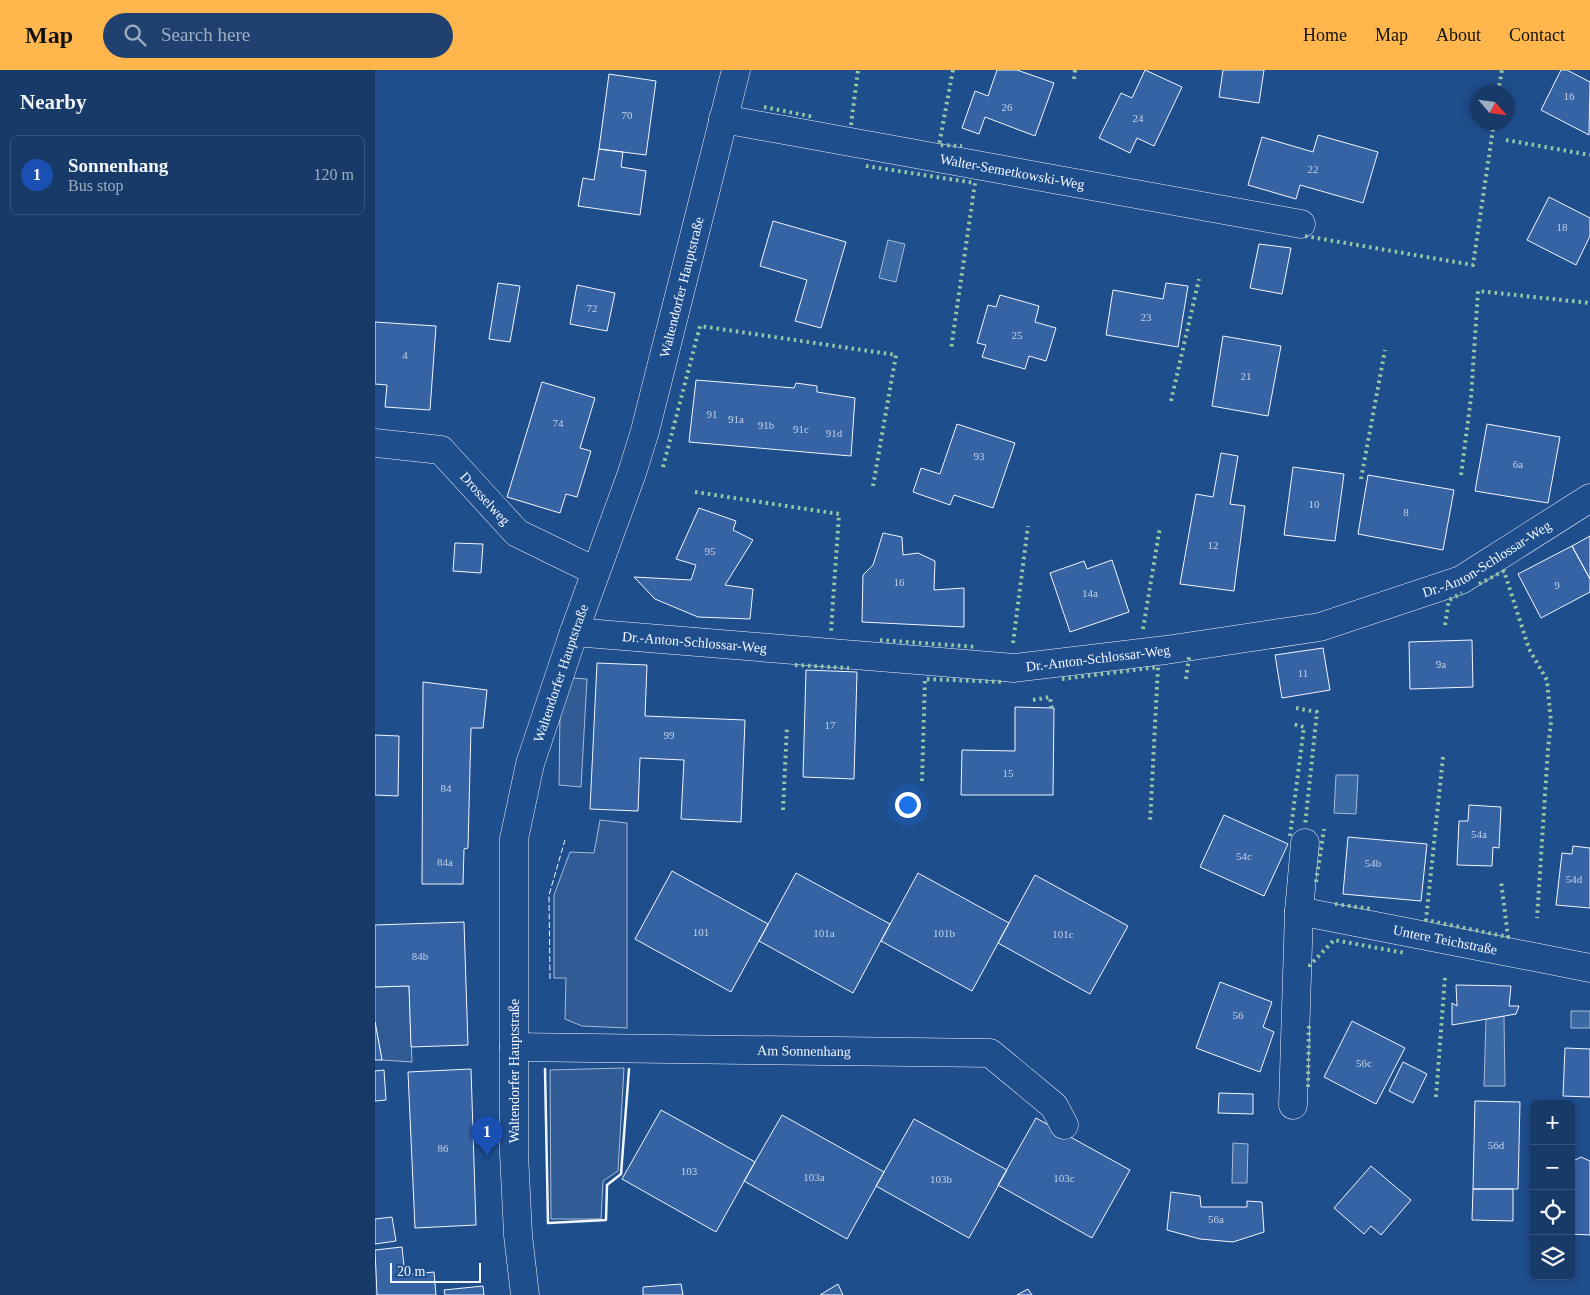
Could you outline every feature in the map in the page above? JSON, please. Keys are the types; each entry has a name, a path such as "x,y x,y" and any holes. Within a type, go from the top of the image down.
{"street":[{"name":"Waltendorfer Hauptstraße","path":"525,1295 518,1235 515,1162 514,839 530,764 595,571 632,473 645,431 736,70"},
{"name":"Walter-Semetkowski-Weg","path":"723,119 1301,224"},
{"name":"Drosselweg","path":"375,444 441,450 517,533 595,571"},
{"name":"Dr.-Anton-Schlossar-Weg","path":"574,632 1014,668 1167,650 1320,627 1461,580 1590,498"},
{"path":"1293,1105 1299,911 1305,843"},
{"name":"Untere Teichstraße","path":"1299,911 1590,968"},
{"name":"Am Sonnenhang","path":"514,1047 990,1053 1054,1106 1064,1125"}],"shaded area":[{"path":"888,240 905,244 896,282 879,278"},
{"path":"573,678 587,679 581,787 559,785 560,712"},
{"path":"1336,775 1358,775 1356,814 1334,813"},
{"path":"600,820 627,823 627,1028 582,1026 565,1019 566,978 554,978 554,895 570,852 594,853"},
{"path":"409,986 412,1062 382,1060 375,1022 375,987"},
{"path":"1571,1011 1590,1011 1590,1028 1571,1028"},
{"path":"1504,1016 1505,1086 1484,1086 1486,1019"},
{"path":"624,1068 618,1171 603,1181 601,1219 551,1219 550,1070"},
{"path":"1233,1143 1248,1144 1247,1183 1232,1183"}],"building":[{"path":"997,70 1017,70 1054,83 1035,136 985,117 979,134 962,128 975,91 988,96"},
{"path":"1145,70 1182,87 1154,146 1137,138 1130,153 1099,138 1121,93 1132,98"},
{"path":"1223,70 1264,70 1259,103 1219,97"},
{"path":"1561,70 1567,70 1590,82 1589,135 1541,110"},
{"path":"609,74 656,81 646,155 599,149"},
{"path":"1318,135 1378,152 1363,203 1300,185 1296,199 1248,185 1262,137 1313,152"},
{"path":"599,149 623,152 621,167 646,171 640,215 578,206 583,178 594,180"},
{"path":"1549,197 1590,218 1590,236 1576,265 1527,240"},
{"path":"773,221 846,242 821,328 795,321 807,280 760,266"},
{"path":"1259,244 1291,248 1282,294 1250,288"},
{"path":"498,283 520,286 510,342 489,339"},
{"path":"1166,283 1188,286 1178,347 1106,335 1113,290 1163,299"},
{"path":"577,285 615,293 607,331 570,324"},
{"path":"1000,295 1039,306 1035,322 1056,328 1046,361 1029,356 1025,369 982,357 986,345 977,343 988,305 996,307"},
{"path":"375,322 436,326 430,410 385,407 387,385 375,384"},
{"path":"1223,336 1281,346 1268,416 1212,406"},
{"path":"696,380 794,388 796,383 817,386 817,392 855,398 851,456 689,442"},
{"path":"542,382 595,398 580,448 591,451 577,497 566,494 560,513 507,497"},
{"path":"957,424 1015,443 993,508 954,495 950,505 913,492 921,468 940,474"},
{"path":"1487,424 1560,437 1548,503 1475,491"},
{"path":"1221,453 1238,456 1230,504 1245,506 1234,591 1180,584 1196,494 1213,497"},
{"path":"1293,467 1344,474 1335,541 1284,535"},
{"path":"1368,475 1454,490 1443,550 1358,534"},
{"path":"699,508 736,521 733,530 753,540 725,585 753,589 750,619 698,617 655,599 634,577 691,580 696,565 676,559"},
{"path":"883,533 902,537 903,555 918,553 935,561 934,590 964,588 964,627 862,622 863,575 873,565"},
{"path":"1590,536 1590,579 1572,546"},
{"path":"455,543 483,544 481,573 453,571"},
{"path":"1572,546 1590,579 1590,592 1541,618 1518,574"},
{"path":"1112,560 1129,612 1070,632 1050,573 1084,561 1087,569"},
{"path":"1472,640 1473,687 1410,689 1409,642"},
{"path":"1323,648 1330,690 1282,698 1275,655"},
{"path":"597,663 647,665 645,716 745,720 741,822 681,819 684,760 640,758 638,811 590,809"},
{"path":"806,670 857,672 854,779 803,777"},
{"path":"423,682 487,690 483,728 471,728 468,848 464,849 463,884 422,884"},
{"path":"1015,707 1054,708 1053,795 961,795 962,750 1015,751"},
{"path":"375,735 399,736 398,796 375,795"},
{"path":"1469,805 1501,807 1499,848 1493,847 1492,866 1457,865 1459,821 1468,821"},
{"path":"1224,815 1288,844 1264,896 1200,867"},
{"path":"1348,837 1427,844 1421,901 1343,894"},
{"path":"1573,846 1590,848 1590,908 1556,905 1562,853 1572,854"},
{"path":"672,871 768,924 731,992 635,939"},
{"path":"796,873 890,924 853,993 759,941"},
{"path":"918,873 1009,923 972,991 881,941"},
{"path":"1035,875 1128,926 1090,994 998,943"},
{"path":"464,922 468,1045 411,1047 409,986 375,987 375,925"},
{"path":"1220,982 1272,1002 1263,1027 1274,1032 1260,1072 1196,1048"},
{"path":"1456,985 1511,986 1509,1006 1519,1006 1516,1014 1452,1025 1452,1003 1457,1006"},
{"path":"1352,1021 1405,1048 1376,1104 1324,1077"},
{"path":"375,1022 382,1060 375,1060"},
{"path":"1565,1048 1590,1049 1590,1097 1563,1096"},
{"path":"1403,1062 1427,1074 1413,1103 1389,1091"},
{"path":"471,1069 476,1225 415,1228 408,1072"},
{"path":"384,1070 386,1100 375,1101 375,1071"},
{"path":"1219,1093 1253,1094 1253,1114 1218,1113"},
{"path":"1475,1101 1520,1102 1518,1189 1473,1189"},
{"path":"661,1110 755,1162 716,1232 622,1179"},
{"path":"782,1115 884,1172 847,1239 744,1181"},
{"path":"1036,1118 1130,1170 1092,1238 998,1185"},
{"path":"914,1119 1007,1170 969,1238 876,1186"},
{"path":"1581,1157 1590,1161 1590,1235 1575,1234 1575,1160"},
{"path":"1371,1166 1411,1200 1381,1235 1371,1226 1364,1234 1334,1208"},
{"path":"1473,1189 1513,1189 1513,1221 1472,1220"},
{"path":"1171,1192 1200,1196 1201,1207 1247,1207 1247,1201 1262,1202 1264,1232 1233,1242 1200,1239 1167,1230"},
{"path":"392,1217 396,1241 375,1244 375,1219"},
{"path":"402,1247 405,1275 434,1272 436,1295 377,1295 375,1250"},
{"path":"681,1284 683,1295 643,1295 643,1287"},
{"path":"838,1284 843,1295 820,1295"},
{"path":"483,1286 484,1295 445,1295 444,1290"},
{"path":"1028,1289 1032,1295 1017,1295"}],"hedge":[{"path":"851,125 858,70"},
{"path":"953,70 939,145 962,146"},
{"path":"1074,79 1075,70"},
{"path":"1499,85 1502,70"},
{"path":"764,107 814,117"},
{"path":"1305,236 1473,265 1493,130"},
{"path":"1506,140 1590,155"},
{"path":"866,166 975,183 951,349"},
{"path":"1171,401 1199,279"},
{"path":"1461,475 1471,398 1478,291 1590,303"},
{"path":"663,467 700,326 896,355 873,486"},
{"path":"1361,479 1385,350"},
{"path":"695,492 839,514 831,631"},
{"path":"1013,643 1028,526"},
{"path":"1143,629 1160,527"},
{"path":"1479,584 1504,571 1529,649 1547,680 1551,722 1537,918"},
{"path":"1445,625 1449,600 1462,593"},
{"path":"880,640 977,647"},
{"path":"1186,679 1189,657 1191,657"},
{"path":"795,665 849,668"},
{"path":"1062,679 1158,667 1150,823"},
{"path":"922,781 925,679 1003,682"},
{"path":"1033,700 1050,697 1052,711"},
{"path":"1296,708 1317,712 1305,826"},
{"path":"1290,836 1304,727 1293,724"},
{"path":"783,810 787,726"},
{"path":"1443,757 1426,920 1508,937 1501,881"},
{"path":"1316,882 1324,829"},
{"path":"1335,904 1372,909"},
{"path":"1310,967 1334,940 1405,953"},
{"path":"1436,1097 1445,977"},
{"path":"1308,1087 1309,1022"}],"fence":[{"path":"550,979 549,895 565,840"}],"wall":[{"path":"545,1069 548,1223 606,1220 607,1185 621,1174 629,1069"}],"place":[{"name":"Sonnenhang","path":"487,1157"}]}
